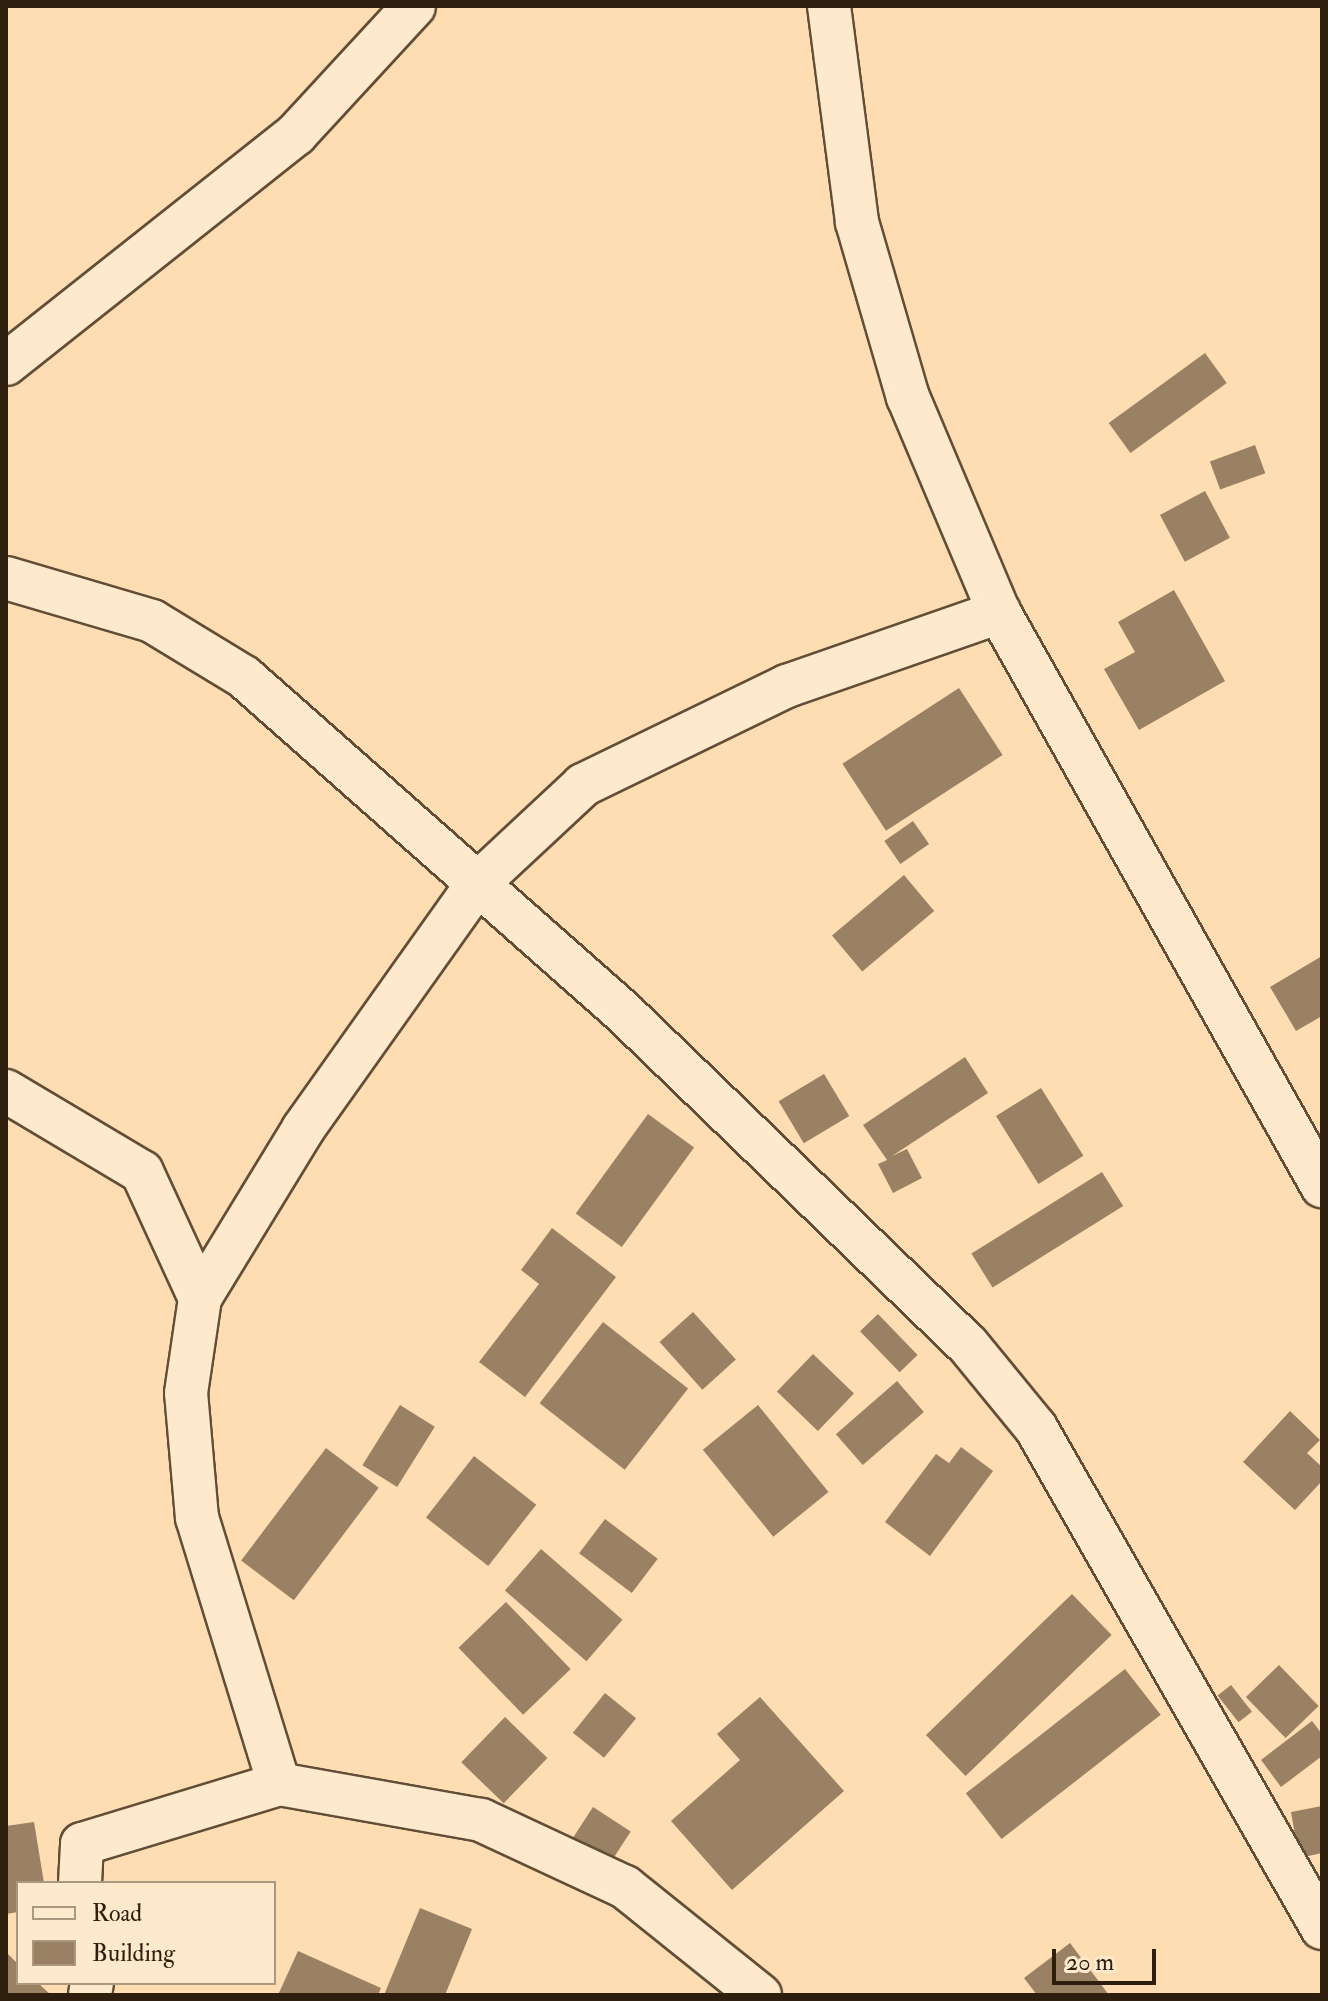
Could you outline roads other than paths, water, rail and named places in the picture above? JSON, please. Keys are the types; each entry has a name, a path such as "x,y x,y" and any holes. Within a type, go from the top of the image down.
{"street":[{"path":"6,364 296,134 414,6"},
{"path":"829,6 857,222 908,397 999,612 1322,1186"},
{"path":"6,578 152,621 244,677 477,884 909,1285 1036,1428 1322,1928"},
{"path":"279,1784 197,1518 186,1393 200,1298 303,1129 477,884 583,785 787,686 999,612"},
{"path":"6,1091 142,1172 200,1298"},
{"path":"80,1881 82,1844 279,1784 481,1820 625,1887 760,1995"}]}
